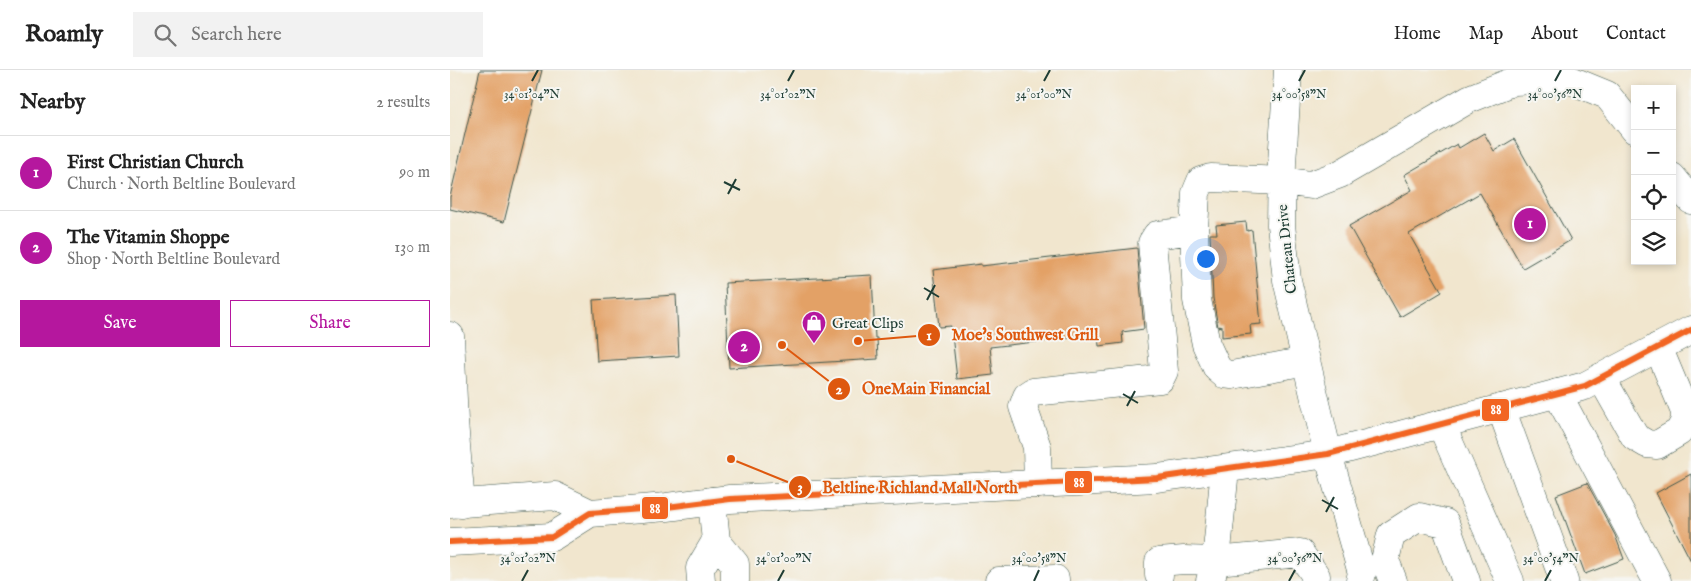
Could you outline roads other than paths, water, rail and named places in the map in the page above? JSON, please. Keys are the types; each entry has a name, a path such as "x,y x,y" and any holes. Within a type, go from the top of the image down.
{"main road":[{"name":"Chateau Drive","path":"1288,70 1285,100 1281,225 1287,280 1328,454 1362,573 1360,581"},
{"path":"1306,361 1232,375 1224,374 1217,368 1206,344 1197,300 1194,230 1196,192 1201,181 1211,178 1311,185 1340,174 1469,99 1514,81 1568,79 1576,82 1607,95 1631,125"},
{"path":"1676,182 1691,200"},
{"path":"1038,484 1036,446 1023,407 1027,396 1033,392 1160,379 1164,371 1152,242 1157,236 1194,230"},
{"path":"450,336 456,504 555,496 590,512 667,507 730,499 1157,478 1328,454 1585,386 1691,330"},
{"path":"1601,377 1635,437 1647,444 1657,445 1679,432 1686,421 1685,412 1658,347"},
{"path":"1557,393 1657,581"},
{"path":"1501,408 1564,581"},
{"path":"1441,424 1510,581"},
{"path":"1213,571 1225,469"},
{"path":"712,502 716,541 735,564 736,581"},
{"path":"450,542 552,537 590,512"},
{"path":"1393,581 1385,560 1391,535 1419,517 1445,523 1466,581"},
{"path":"701,581 700,568 716,541"},
{"path":"1160,575 1159,562 1184,560 1213,571 1300,553 1316,576 1315,581"},
{"path":"1000,581 1055,579 1055,581"}],"place":[{"name":"First Christian Church","path":"1530,224"},
{"name":"Moe's Southwest Grill","path":"858,341"},
{"name":"Great Clips","path":"814,344"},
{"name":"OneMain Financial","path":"782,345"},
{"name":"The Vitamin Shoppe","path":"744,347"},
{"name":"Beltline Richland Mall North","path":"731,459"}]}
